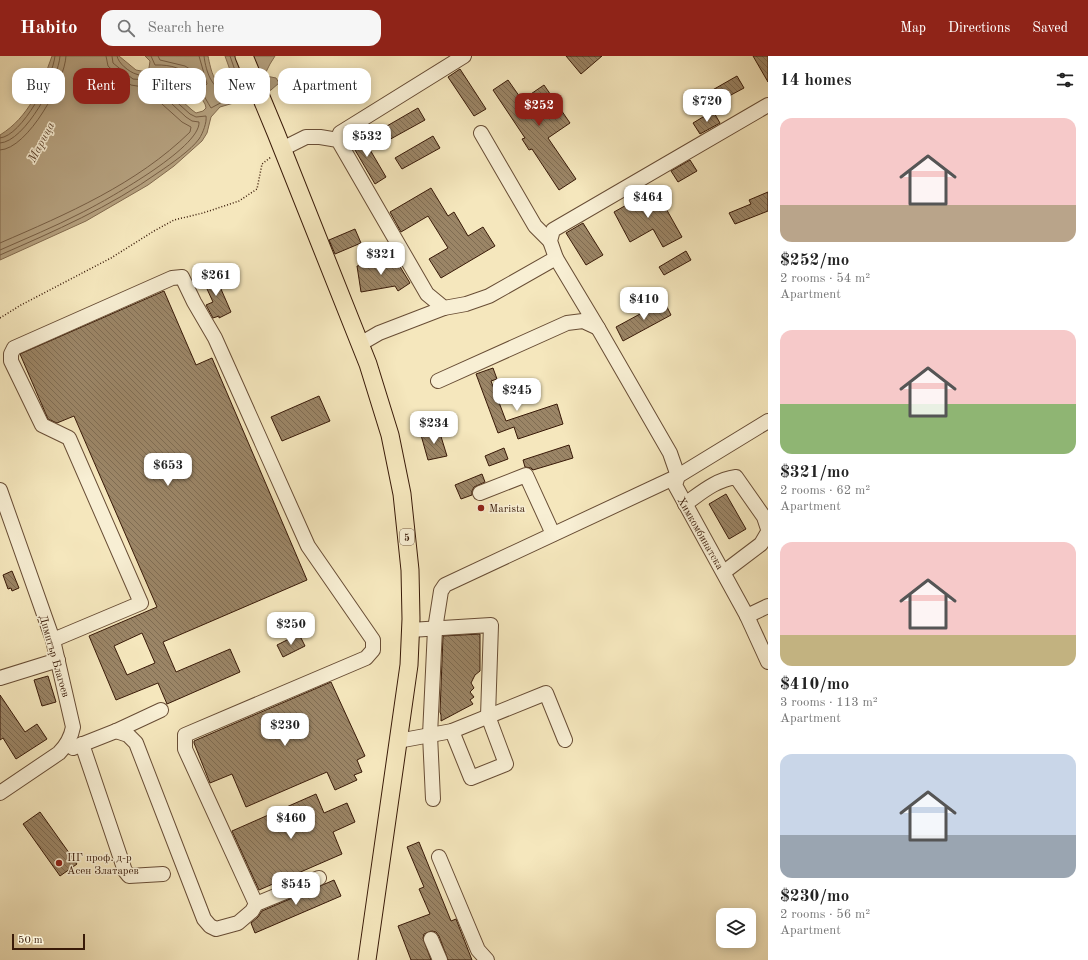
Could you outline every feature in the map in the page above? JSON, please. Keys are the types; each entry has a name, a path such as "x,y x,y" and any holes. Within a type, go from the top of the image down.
{"main road":[{"name":"5","path":"244,56 368,364 390,435 402,494 410,570 409,665 367,960"}],"street":[{"path":"444,308 427,294 338,140 340,133 464,56"},
{"path":"481,133 535,226 550,241 553,230 768,105"},
{"path":"282,149 306,137 320,137 338,140"},
{"name":"Химкомбинатска","path":"550,241 556,258 670,453 678,476 675,484 747,616 768,662"},
{"path":"360,344 379,333 444,308 466,304 489,296 556,258"},
{"path":"53,640 142,603 69,438 42,425 11,361 11,354 14,348 172,278 182,277 194,302 215,338 308,546 373,640 373,650 366,658 185,735 185,749 256,904"},
{"path":"438,381 567,323 583,320 598,328"},
{"path":"433,799 430,735 435,629 441,591 445,585 678,476 768,421"},
{"path":"480,493 526,475 553,534"},
{"path":"685,504 725,478 736,477 764,517 768,531 761,544 724,572"},
{"name":"Димитър Благоев","path":"0,792 59,753 71,737 73,727 53,640 2,500"},
{"path":"747,616 768,606"},
{"path":"410,630 491,625 488,716 506,764 471,778 452,731"},
{"path":"0,678 58,660"},
{"path":"398,741 452,731 546,693 565,740"},
{"path":"59,753 116,731 161,710"},
{"path":"116,731 128,735 136,743 204,919 210,926 216,929 238,923 252,910 256,904 319,878"},
{"path":"82,744 125,871 129,876 163,874"},
{"path":"439,857 478,950 487,960"},
{"path":"431,939 440,960"}],"path":[{"path":"0,318 21,305 112,258 174,220 203,213 239,201 257,189 262,164 282,149"}],"water":[{"name":"Марица","path":"52,56 119,56 138,70 138,104 185,104 196,113 203,111 206,108 206,68 149,68 150,61 145,56 208,56 214,78 214,104 230,104 220,107 211,117 207,133 202,141 174,166 148,185 86,221 0,260 0,135 10,128 30,104 65,104 65,68 48,68"},
{"path":"225,56 275,56 268,68 229,68"},
{"path":"270,77 276,78 278,81 278,84 271,90"}],"building":[{"path":"566,56 602,56 581,74"},
{"path":"753,56 768,56 768,82"},
{"path":"460,69 486,109 474,116 448,77"},
{"path":"737,76 744,88 716,103 709,92"},
{"path":"508,80 522,100 544,85 570,123 548,138 576,179 559,190 532,149 529,150 522,139 525,138 493,90"},
{"path":"418,108 425,120 387,141 380,130"},
{"path":"713,111 720,123 700,134 693,123"},
{"path":"359,131 386,177 375,184 348,138"},
{"path":"433,136 440,148 402,169 395,158"},
{"path":"690,160 697,171 678,182 671,171"},
{"path":"431,188 448,216 454,212 468,236 483,227 495,246 441,278 429,259 448,248 428,216 401,232 390,212"},
{"path":"655,189 682,237 663,247 653,229 630,242 614,212"},
{"path":"768,192 768,211 735,224 729,213 751,204 749,200"},
{"path":"583,223 603,255 586,265 566,233"},
{"path":"355,229 361,243 335,254 329,240"},
{"path":"686,251 691,260 664,275 659,267"},
{"path":"394,260 395,268 399,265 410,283 398,291 395,286 361,292 357,266"},
{"path":"214,273 231,312 219,318 219,316 213,318 206,305 213,302 202,278"},
{"path":"164,291 196,365 212,358 307,580 163,642 176,672 230,649 240,672 167,704 158,683 116,700 89,636 157,607 74,416 57,423 48,419 20,354","holes":["142,633 155,663 127,675 114,646"]},
{"path":"664,301 671,315 623,341 616,327"},
{"path":"493,368 497,379 491,381 506,421 557,404 563,424 518,439 514,427 498,433 476,374"},
{"path":"319,396 330,421 282,441 271,417"},
{"path":"439,430 447,456 428,460 421,435"},
{"path":"569,445 573,458 533,470 525,467 523,460"},
{"path":"504,448 508,459 489,466 485,456"},
{"path":"482,474 485,482 474,487 472,495 461,499 455,485"},
{"path":"726,494 746,529 729,539 709,504"},
{"path":"12,571 19,588 12,591 11,588 8,589 3,575"},
{"path":"299,634 305,646 283,657 277,645"},
{"path":"480,634 480,671 475,675 471,683 474,688 470,692 474,697 470,700 473,704 441,721 440,712 443,636"},
{"path":"48,676 56,702 42,706 34,680"},
{"path":"331,682 365,756 357,760 362,772 354,775 357,780 335,790 327,772 246,807 232,774 210,783 194,741"},
{"path":"0,695 25,732 37,724 47,739 16,759 3,738 0,740"},
{"path":"316,794 324,813 347,803 355,822 333,832 342,854 259,890 232,831"},
{"path":"40,812 77,864 60,876 23,824"},
{"path":"419,842 451,921 456,919 472,960 448,960 439,936 436,932 432,931 424,934 423,938 431,960 411,960 398,926 430,914 419,889 424,887 407,847"},
{"path":"334,880 341,896 255,933 251,923 262,911"}],"place":[{"name":"Marista","path":"481,508"},
{"name":"ПГ проф. д-р Асен Златарев","path":"59,863"}]}
